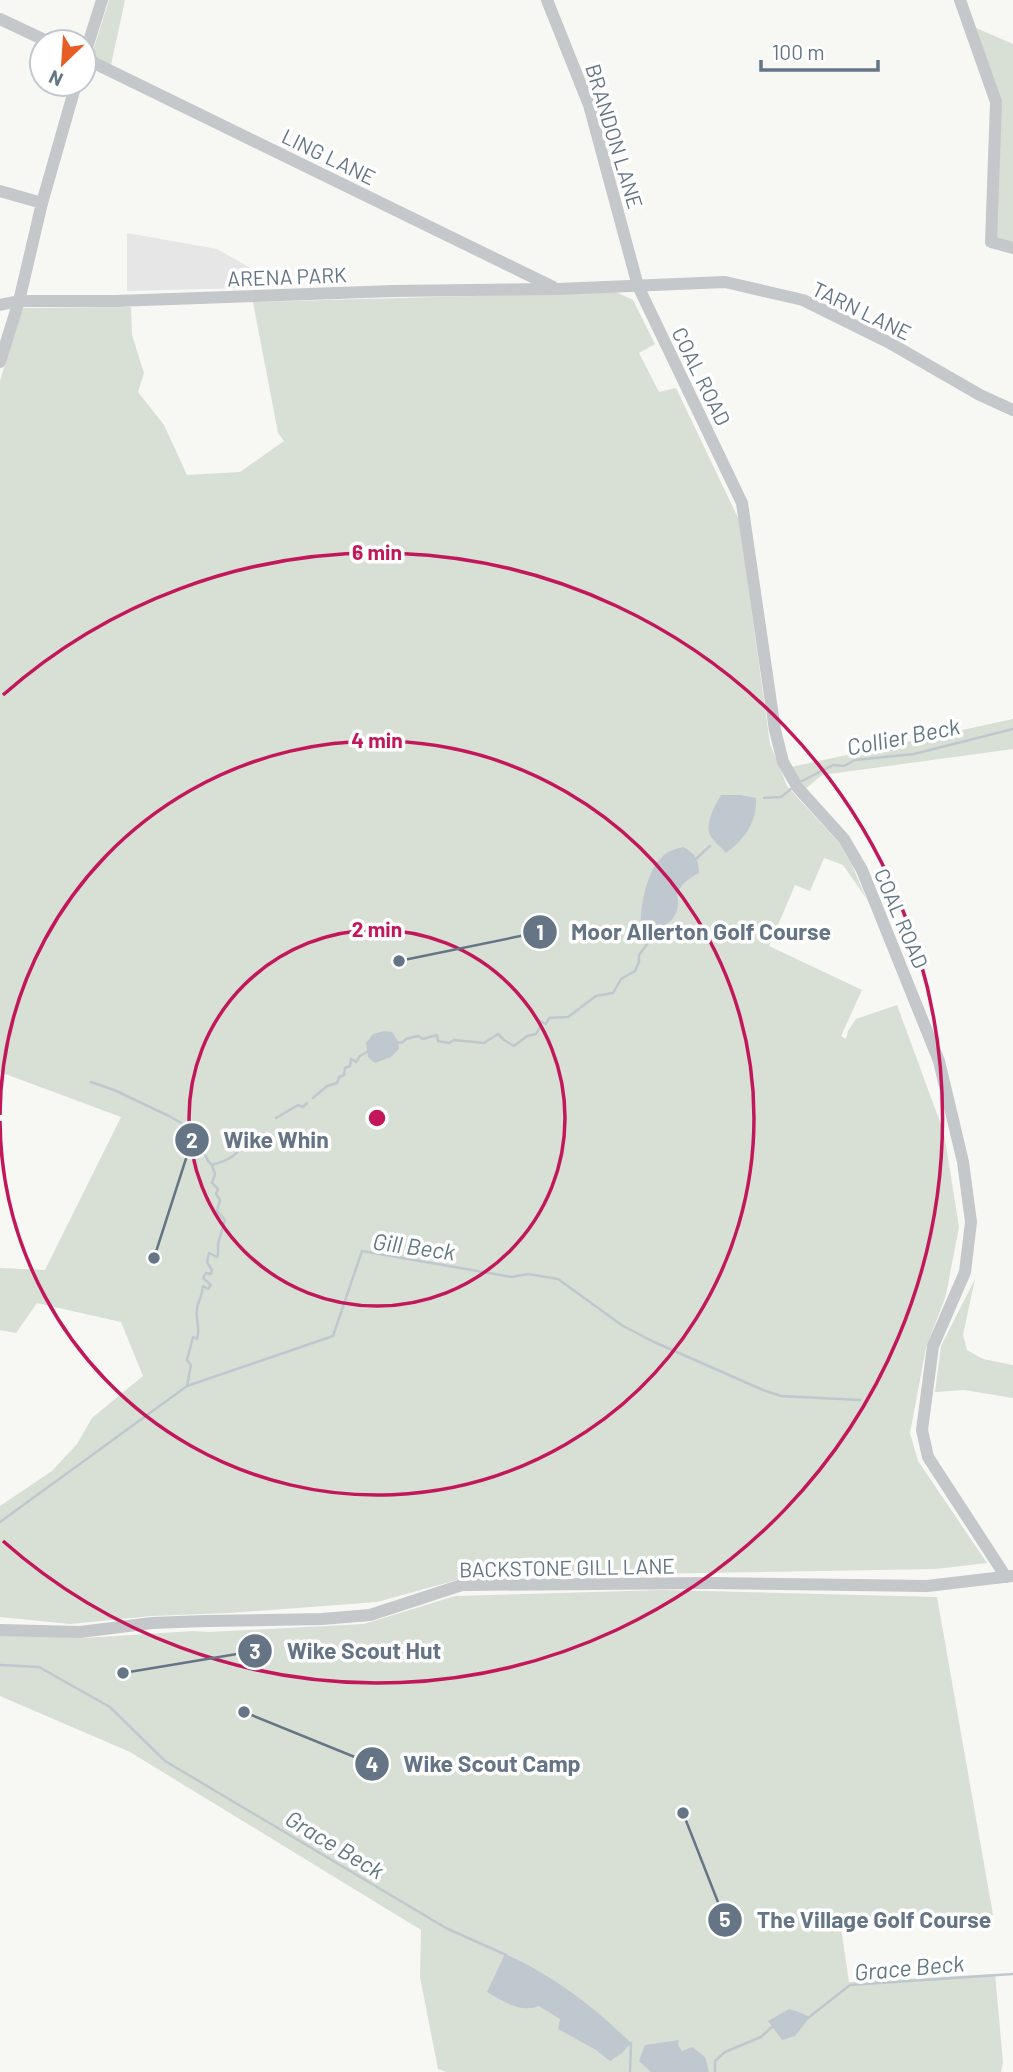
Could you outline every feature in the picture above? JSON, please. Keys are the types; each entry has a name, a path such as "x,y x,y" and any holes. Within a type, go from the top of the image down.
{"street":[{"path":"93,28 102,0"},
{"name":"BRANDON LANE","path":"547,0 589,105 638,286"},
{"path":"960,0 996,102 991,242 1013,248"},
{"path":"0,19 28,32"},
{"name":"LING LANE","path":"98,65 557,289"},
{"path":"0,362 19,301 42,203 72,98"},
{"path":"0,191 42,203"},
{"name":"TARN LANE","path":"557,289 726,282 803,300 888,342 980,395 1013,410"},
{"name":"COAL ROAD","path":"638,286 742,503 775,730 783,762 798,788 844,839 862,870 939,1062 963,1162 971,1222 965,1272 933,1346 922,1430 928,1457 1009,1576"},
{"name":"ARENA PARK","path":"0,305 19,301 557,289"},
{"name":"BACKSTONE GILL LANE","path":"0,1630 80,1632 152,1623 322,1619 370,1615 463,1585 710,1583 927,1586 1009,1576"}],"shaded area":[{"path":"109,0 125,0 111,65 98,59 98,35"},
{"path":"976,28 1013,44 1013,244 996,239 1001,102"},
{"path":"127,233 217,249 284,287 127,291"},
{"path":"616,292 633,300 655,344 639,353 659,392 676,388 739,520 770,744 787,786 839,843 866,898 843,865 824,858 810,891 795,885 769,946 862,990 841,1036 846,1039 856,1019 897,1005 944,1133 959,1227 946,1295 926,1348 910,1433 918,1461 987,1563 936,1569 468,1577 377,1602 152,1616 70,1624 0,1617 0,1506 52,1471 77,1444 92,1418 143,1376 121,1322 37,1303 16,1333 0,1330 0,1268 45,1270 121,1117 0,1072 0,381 22,308 131,307 132,335 144,373 138,392 164,425 187,475 240,472 284,441 278,433 253,302"},
{"path":"1013,719 1013,749 822,775 805,789 791,767"},
{"path":"721,795 756,798 752,822 739,842 726,853 711,837 709,830 711,814"},
{"path":"683,847 696,857 699,873 680,889 676,913 670,921 662,927 652,929 641,923 649,878 664,855"},
{"path":"392,1032 398,1041 399,1049 391,1057 375,1063 368,1057 366,1043 373,1034"},
{"path":"975,1279 963,1335 967,1350 983,1359 1013,1365 1013,1398 964,1390 935,1392 941,1346"},
{"path":"663,1590 937,1597 993,1915 928,1914 840,1921 849,1982 995,1974 1003,2062 1001,2072 446,2072 438,2069 420,1977 421,1930 130,1752 0,1696 0,1632 84,1638 364,1624 455,1596"},
{"path":"505,1954 523,1962 572,1993 631,2043 610,2061 558,2029 560,2019 539,2006 519,2007 487,1992"},
{"path":"789,2009 810,2017 795,2036 782,2040 768,2021"},
{"path":"679,2040 678,2045 682,2051 692,2047 705,2057 709,2072 651,2072 639,2061 645,2045"}],"waterway":[{"name":"Collier Beck","path":"802,781 833,765 844,766 855,760 914,754 1013,729"},
{"name":"Collier Beck","path":"764,798 781,797 791,789"},
{"name":"Collier Beck","path":"697,858 710,846"},
{"name":"Collier Beck","path":"397,1043 418,1036 423,1039 437,1035 438,1041 449,1043 454,1040 484,1043 498,1034 514,1046 527,1036 536,1034 540,1021 546,1024 549,1018 568,1017 596,996 613,993 621,979 635,971 639,955 648,943 653,927"},
{"name":"Collier Beck","path":"313,1098 327,1086 337,1083 339,1077 344,1075 345,1068 350,1066 351,1059 356,1062 367,1052"},
{"path":"91,1082 114,1090 188,1127 200,1136 202,1148 211,1164"},
{"name":"Collier Beck","path":"276,1118 298,1105 303,1107 307,1103"},
{"name":"Collier Beck","path":"187,1386 191,1365 187,1360 193,1337 197,1339 198,1335 198,1306 203,1286 208,1289 211,1285 203,1278 206,1273 211,1274 212,1270 207,1262 209,1253 217,1257 218,1255 218,1244 225,1220 217,1211 220,1200 216,1194 218,1189 212,1183 215,1174 212,1165 233,1156 248,1137 253,1139 264,1133"},
{"name":"Gill Beck","path":"0,1522 187,1386 333,1336 362,1251 512,1277 528,1274 558,1279 623,1326 763,1390 781,1396 860,1400"},
{"name":"Grace Beck","path":"0,1665 39,1667 110,1707 165,1761 446,1928 506,1955"},
{"name":"Grace Beck","path":"808,2018 850,1985 1013,1974"},
{"name":"Grace Beck","path":"715,2072 715,2061 725,2052 761,2037 774,2025"},
{"name":"Grace Beck","path":"628,2042 631,2043 630,2072"}],"place":[{"name":"Moor Allerton Golf Course","path":"399,961"},
{"name":"Wike Whin","path":"154,1258"},
{"name":"Wike Scout Hut","path":"123,1673"},
{"name":"Wike Scout Camp","path":"244,1712"},
{"name":"The Village Golf Course","path":"683,1813"}]}
